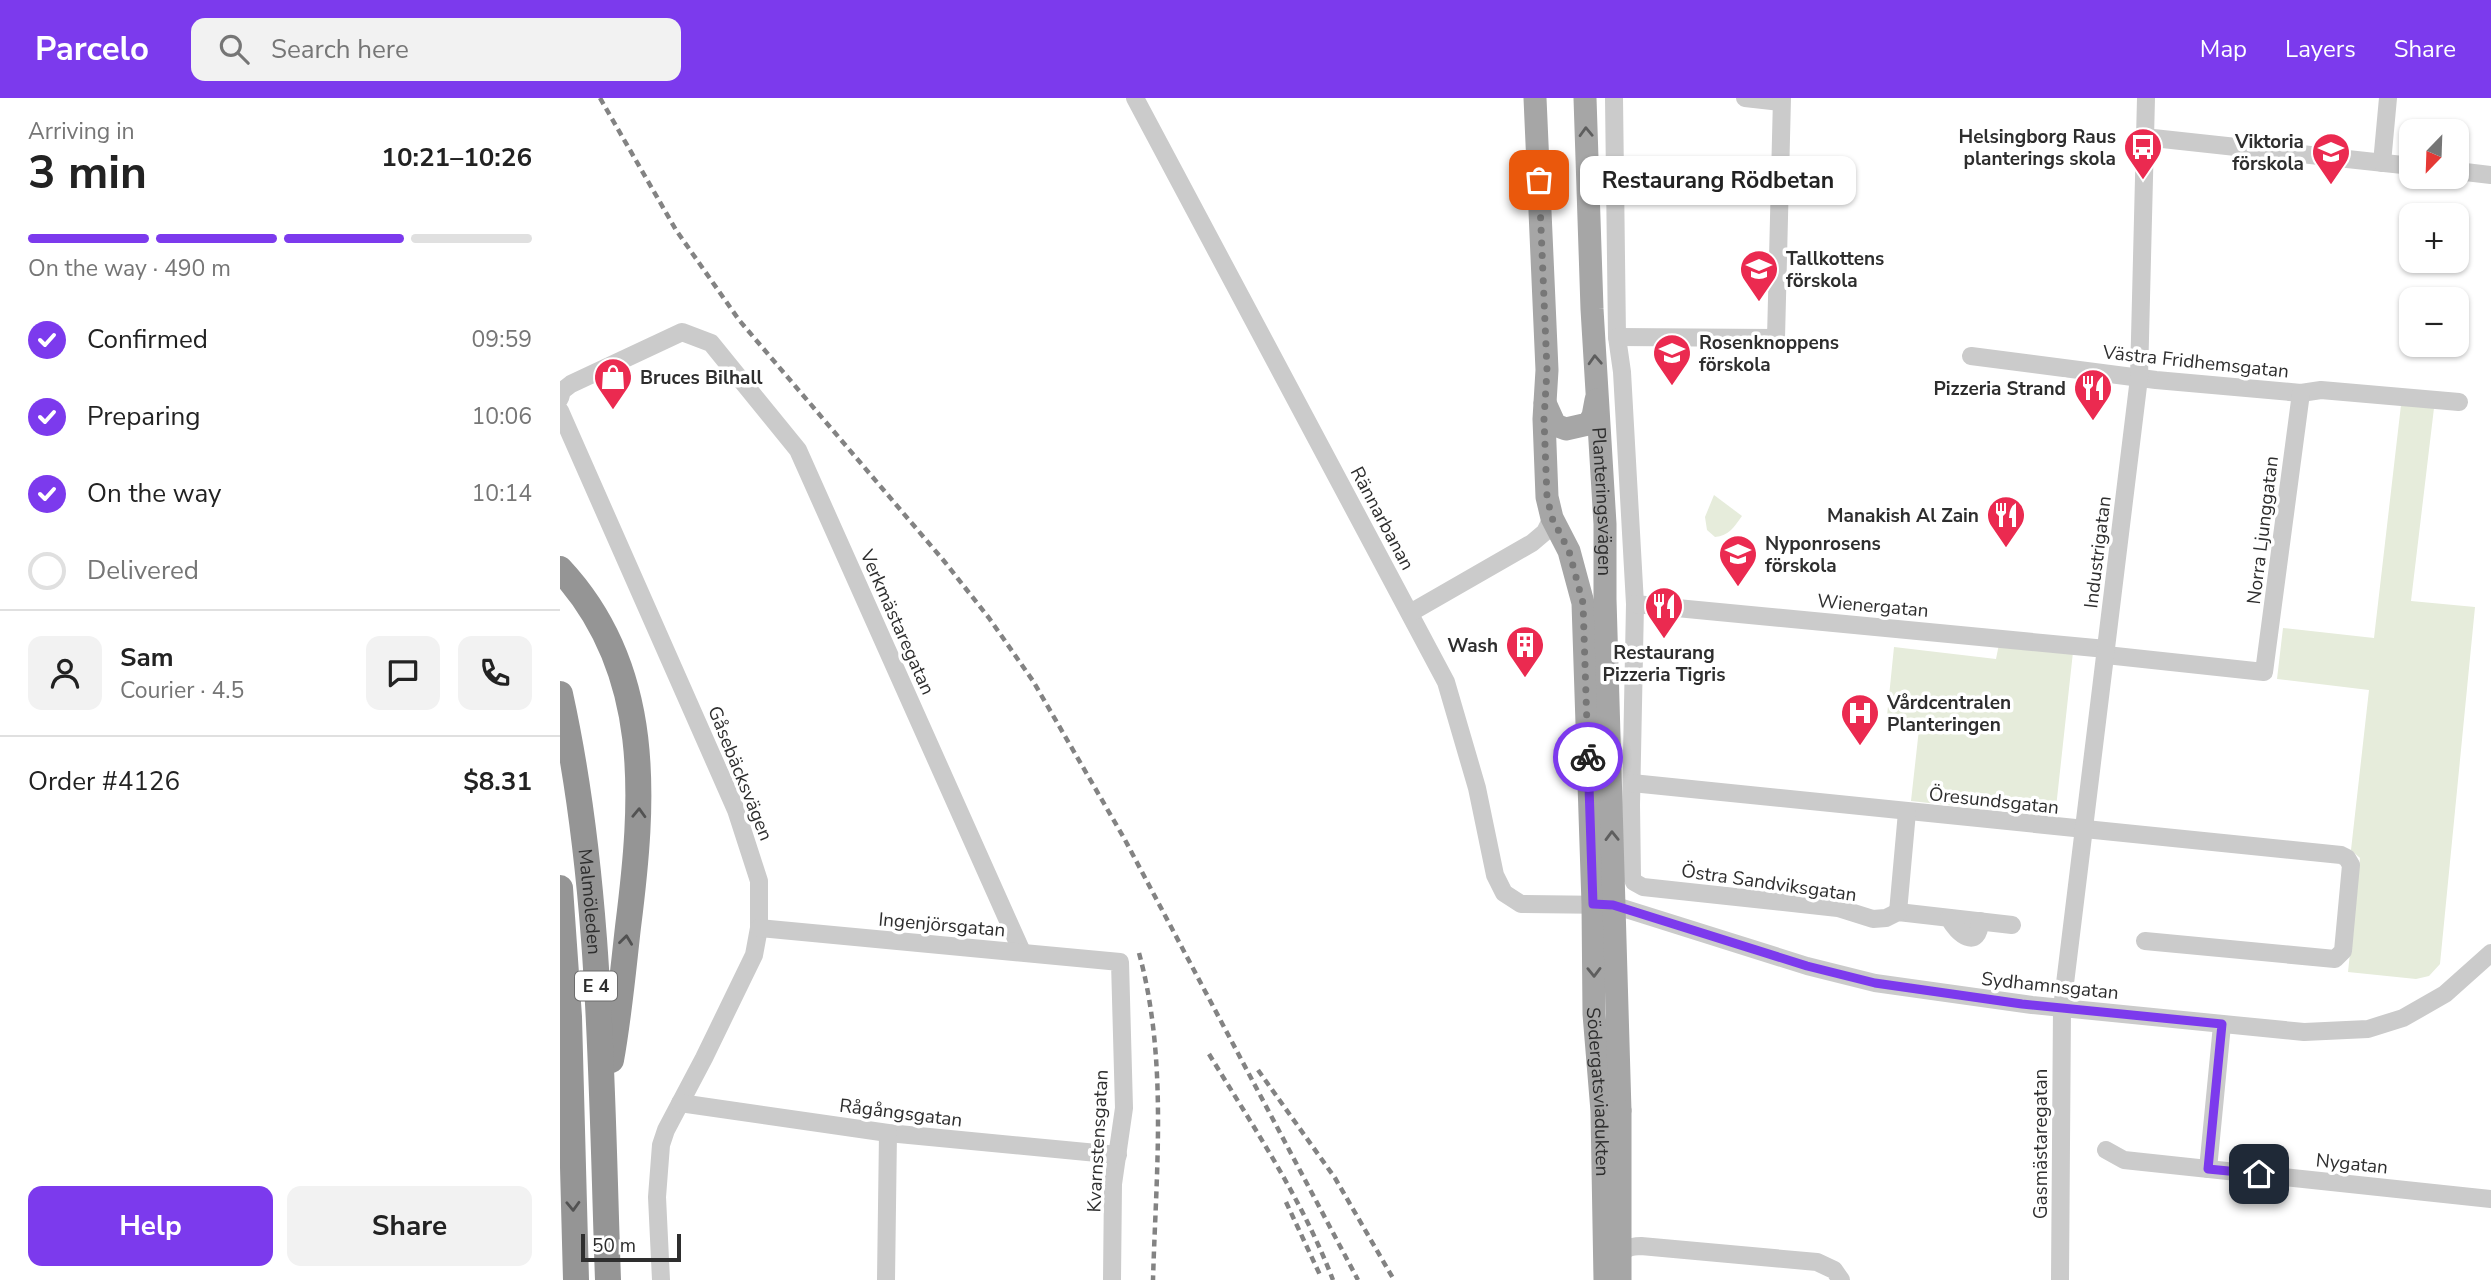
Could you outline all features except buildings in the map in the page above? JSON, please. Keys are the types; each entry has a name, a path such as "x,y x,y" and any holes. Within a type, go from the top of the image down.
{"highway":[{"path":"565,574 593,610 620,665 629,694 637,745 639,785 634,881 615,1038 602,1104"},
{"name":"Malmöleden","path":"560,694 575,773 593,938 608,1280"},
{"name":"Malmöleden","path":"560,888 569,1017 576,1280"},
{"path":"560,986 569,1017"}],"main road":[{"name":"Planteringsvägen","path":"1535,98 1547,370 1547,497 1552,518 1569,551 1583,603 1603,904"},
{"name":"Planteringsvägen","path":"1585,98 1596,392 1605,524 1603,904"},
{"path":"1545,403 1551,420 1560,428 1585,426 1593,416 1596,392"},
{"name":"Södergatsviadukten","path":"1603,904 1620,1280"},
{"name":"Södergatsviadukten","path":"1609,1280 1611,1111"}],"street":[{"name":"Rännarbanan","path":"1135,98 1446,682 1477,788 1495,875 1504,893 1521,904 1603,904"},
{"name":"Planteringsvägen","path":"1614,98 1617,337 1622,372 1635,604 1631,870 1634,882"},
{"path":"1617,337 1776,338 1781,100 1745,98"},
{"name":"Industrigatan","path":"2062,1008 2139,378 2146,98"},
{"path":"2382,163 2388,98"},
{"path":"2144,137 2399,165"},
{"path":"2469,172 2491,175"},
{"name":"Verkmästaregatan","path":"561,395 571,384 682,332 711,343 798,450 1022,952"},
{"name":"Västra Fridhemsgatan","path":"1972,356 2139,378 2301,393 2321,390 2459,402"},
{"name":"Norra Ljunggatan","path":"2264,672 2301,393"},
{"name":"Gåsebäcksvägen","path":"560,411 736,810 759,881 759,928 754,955 666,1130 657,1172 661,1280"},
{"path":"1410,613 1532,543 1545,532 1552,518"},
{"name":"Wienergatan","path":"1635,604 2106,652 2264,672"},
{"name":"Öresundsgatan","path":"1632,783 2328,854 2344,856 2349,861 2351,869 2343,951 2335,959 2146,941"},
{"path":"1898,912 1907,812"},
{"name":"Östra Sandviksgatan","path":"1634,882 1643,887 1838,908 1873,919 1886,918 1898,912 2012,925"},
{"name":"Sydhamnsgatan","path":"1603,904 1807,966 1875,983 2062,1008 2304,1032 2368,1029 2403,1018 2432,1004 2491,953"},
{"name":"Ingenjörsgatan","path":"759,928 1120,962"},
{"name":"Kvarnstensgatan","path":"1112,1280 1114,1184 1124,1108 1120,962"},
{"name":"Gasmästaregatan","path":"2060,1280 2062,1008"},
{"path":"2208,1169 2222,1024"},
{"name":"Rågångsgatan","path":"680,1103 888,1133 1118,1156"},
{"path":"886,1280 888,1133"},
{"name":"Nygatan","path":"2106,1150 2124,1160 2491,1199"},
{"path":"1609,1280 1619,1254 1630,1246 1641,1246 1817,1262 1834,1270 1841,1280"}],"green space":[{"path":"2401,405 2434,408 2411,601 2475,607 2440,964 2429,976 2416,979 2348,972 2360,858 2351,850 2369,690 2277,679 2283,628 2374,638"},
{"path":"1714,495 1742,516 1728,533 1715,537 1707,530 1705,517"},
{"path":"1999,644 2073,652 2055,817 1911,801 1920,720 1887,716 1894,647 1996,659"}],"railway":[{"path":"600,98 676,230 739,320 944,561 989,618 1033,681 1124,838 1358,1280"},
{"path":"1139,953 1148,993 1157,1075 1158,1157 1153,1280"},
{"path":"1209,1054 1292,1192 1333,1280"},
{"path":"1258,1070 1335,1178 1394,1280"},
{"path":"1286,1202 1320,1275"}],"way so far":[{"path":"1539,180 1547,370 1544,419 1547,497 1552,518 1569,551 1583,603 1588,757"}],"place":[{"name":"Restaurang Rödbetan","path":"1539,180"},
{"name":"Helsingborg Raus planterings skola","path":"2143,181"},
{"name":"Viktoria förskola","path":"2331,186"},
{"name":"Tallkottens förskola","path":"1759,303"},
{"name":"Rosenknoppens förskola","path":"1672,387"},
{"name":"Bruces Bilhall","path":"613,411"},
{"name":"Pizzeria Strand","path":"2093,422"},
{"name":"Manakish Al Zain","path":"2006,549"},
{"name":"Nyponrosens förskola","path":"1738,588"},
{"name":"Restaurang Pizzeria Tigris","path":"1664,640"},
{"name":"Wash","path":"1525,679"},
{"name":"Vårdcentralen Planteringen","path":"1860,747"}],"route":[{"path":"1588,757 1593,904 1613,905 1807,966 1875,983 2022,1004 2222,1024 2208,1169 2259,1174"}]}
